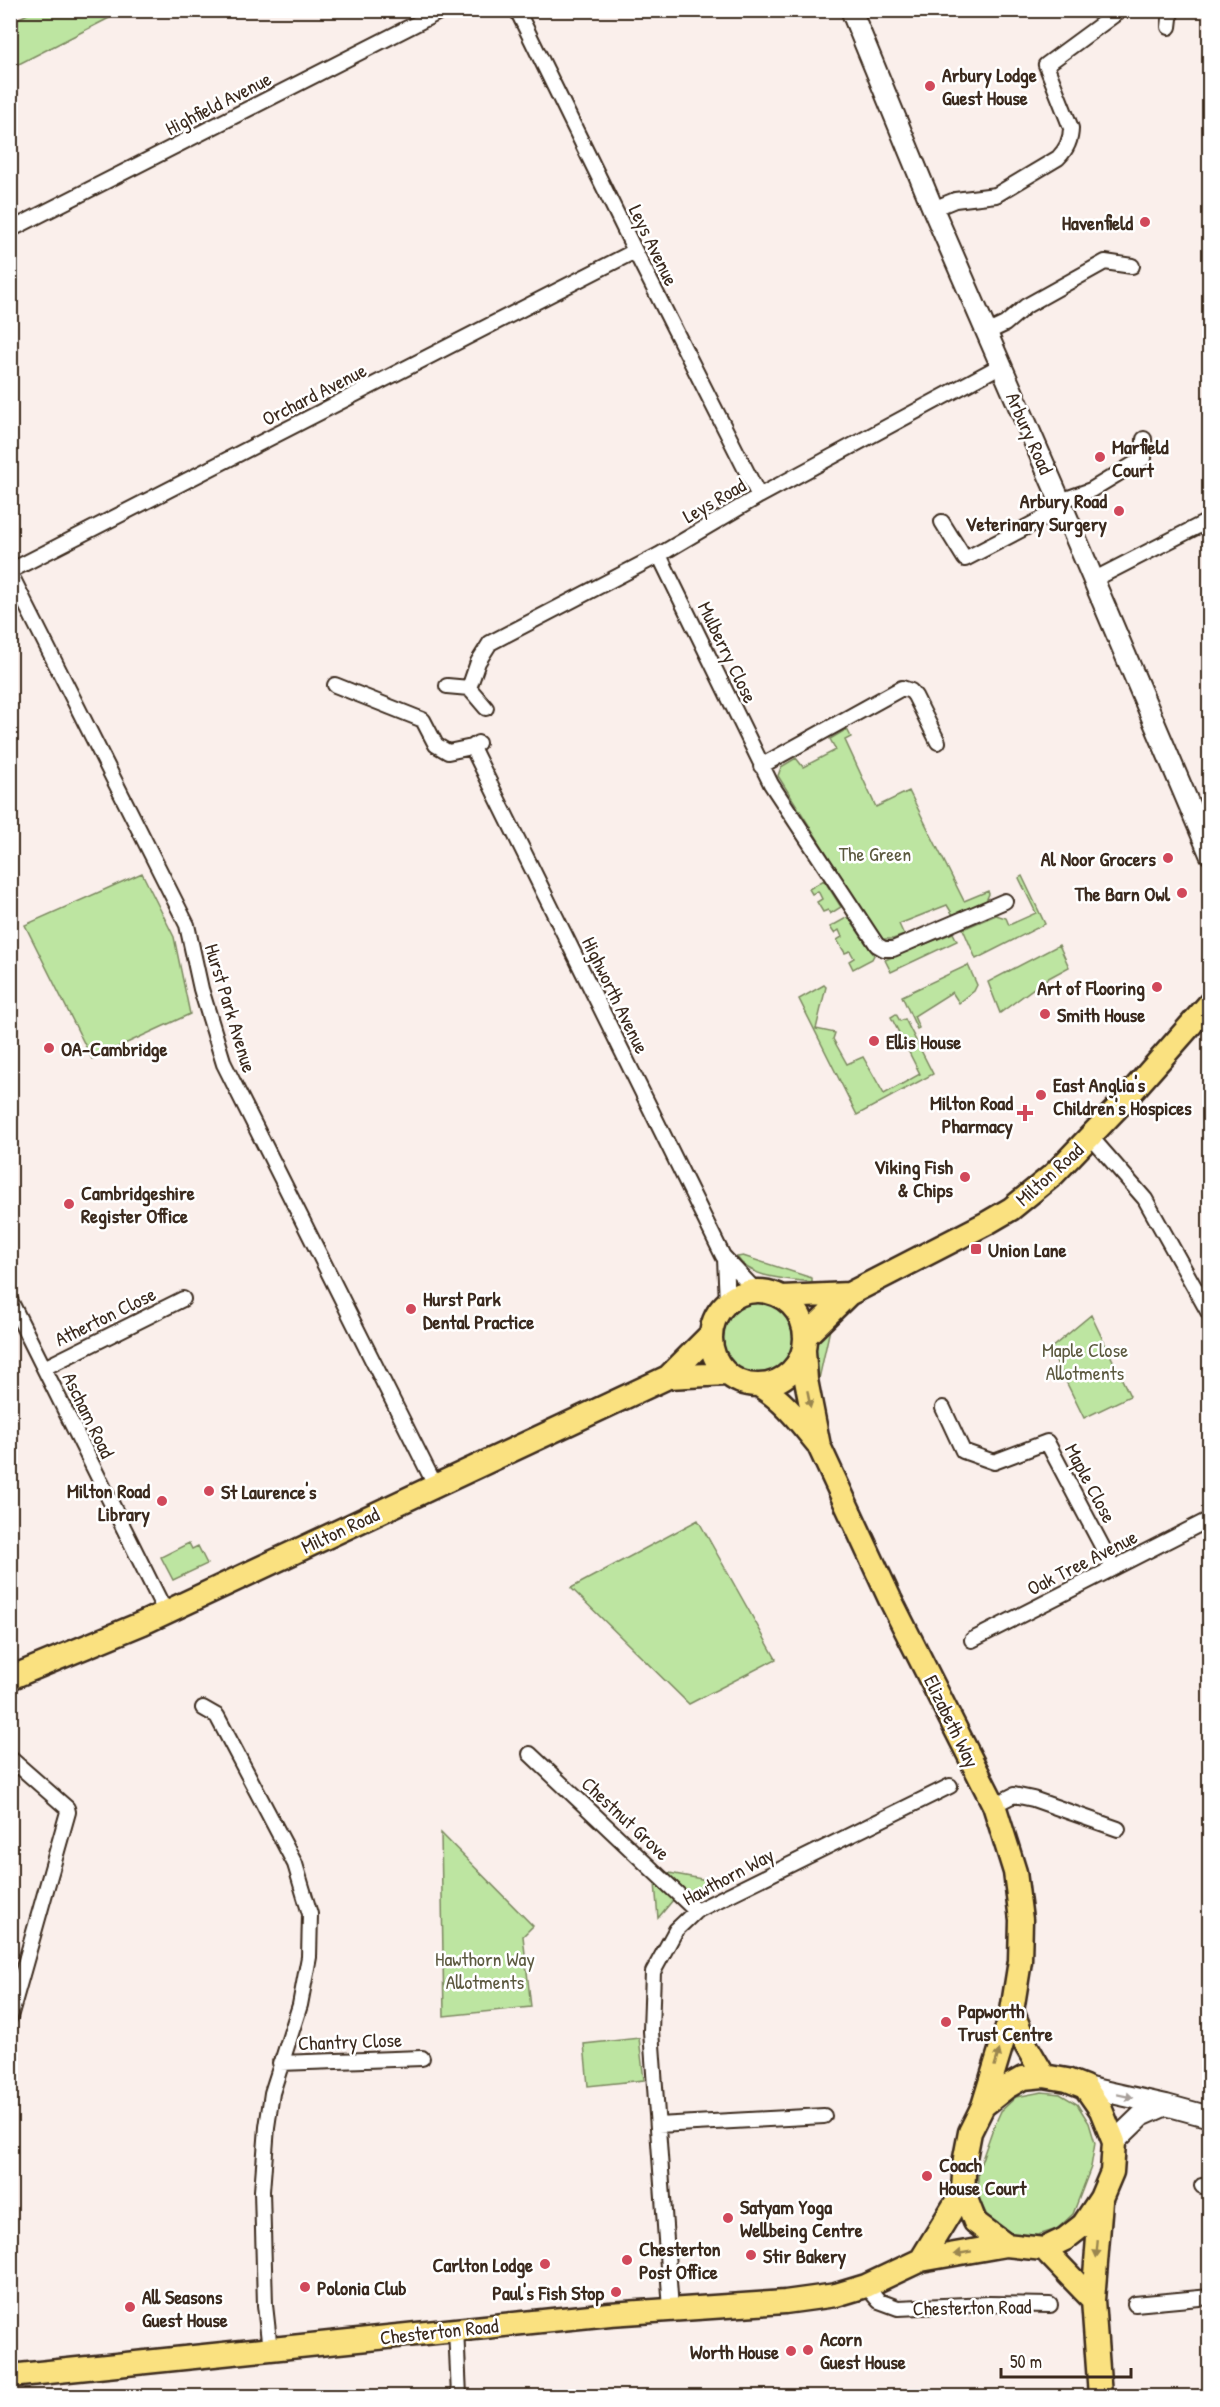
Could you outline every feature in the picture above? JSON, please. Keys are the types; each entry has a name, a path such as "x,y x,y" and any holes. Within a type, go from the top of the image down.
{"main road":[{"name":"Milton Road","path":"805,1343 849,1294 930,1254 1011,1209 1054,1174 1090,1137 1209,1003"},
{"path":"756,1291 782,1297 794,1307 802,1320 805,1343 798,1364 783,1378 760,1386 740,1382 727,1374 716,1359 711,1346 711,1334 716,1316 727,1302 747,1292 756,1291"},
{"name":"Milton Road","path":"782,1297 849,1294"},
{"name":"Milton Road","path":"10,1678 166,1612 668,1377 711,1334"},
{"name":"Elizabeth Way","path":"805,1343 806,1380 819,1446"},
{"name":"Milton Road","path":"668,1377 727,1374"},
{"name":"Elizabeth Way","path":"760,1386 789,1408 819,1446 890,1599 994,1805 1015,1872 1021,1920 1020,1961 1012,2011 983,2106"},
{"path":"1012,2011 1027,2047 1044,2076"},
{"path":"1044,2076 1067,2080 1085,2087 1101,2110 1114,2142 1112,2172 1101,2198 1083,2225 1065,2239 1044,2249 1006,2245 975,2223 963,2191 965,2158 970,2132 983,2106 1007,2087 1023,2078 1044,2076"},
{"path":"921,2260 963,2191"},
{"path":"1100,2397 1093,2300 1101,2198"},
{"name":"Chesterton Road","path":"10,2376 270,2350 456,2328 671,2309 785,2302 836,2295 867,2286 921,2260 1006,2245"},
{"path":"1044,2249 1093,2300"}],"street":[{"name":"Highfield Avenue","path":"10,230 443,10"},
{"name":"Leys Avenue","path":"518,10 635,251 759,496"},
{"name":"Arbury Road","path":"851,10 933,209 1062,505 1209,854"},
{"path":"1169,27 1171,10"},
{"path":"933,209 955,200 996,195 1065,152 1071,137 1071,128 1046,65 1114,15"},
{"name":"Orchard Avenue","path":"10,572 635,251"},
{"path":"986,333 1005,324 1026,306 1105,262 1132,266"},
{"name":"Leys Road","path":"470,688 478,662 490,643 659,555 759,496 1000,366"},
{"path":"942,522 965,559 1091,490 1144,458 1144,439"},
{"path":"1093,580 1209,520"},
{"name":"Mulberry Close","path":"659,555 761,766 848,903 881,948 893,949 1005,901"},
{"name":"Hurst Park Avenue","path":"10,572 187,925 201,989 224,1064 435,1485"},
{"name":"Highworth Avenue","path":"335,685 423,720 436,745 448,752 475,745 725,1259 756,1291"},
{"path":"447,686 470,688 486,708"},
{"path":"761,766 902,688 911,691 915,696 938,742"},
{"path":"1090,1137 1145,1199 1209,1315"},
{"name":"Highworth Avenue","path":"725,1259 727,1302"},
{"name":"Atherton Close","path":"44,1368 183,1299"},
{"name":"Ascham Road","path":"10,1300 166,1612"},
{"name":"Maple Close","path":"944,1408 963,1451 994,1462 1047,1442 1113,1567"},
{"name":"Oak Tree Avenue","path":"972,1640 1209,1519"},
{"path":"204,1708 217,1716 295,1864 310,1914 309,1957 300,2005 280,2063 270,2104 262,2192 265,2305 270,2350"},
{"name":"Chestnut Grove","path":"530,1754 696,1911"},
{"path":"10,1758 67,1808 68,1812 10,2017"},
{"name":"Hawthorn Way","path":"671,2309 651,2031 653,1972 676,1930 696,1911 951,1786"},
{"path":"994,1805 1014,1795 1033,1799 1118,1829"},
{"name":"Chantry Close","path":"280,2063 422,2058"},
{"path":"1085,2087 1209,2117"},
{"path":"1114,2142 1141,2116 1166,2105"},
{"path":"658,2126 825,2116"},
{"name":"Chesterton Road","path":"867,2286 879,2301 898,2308 988,2304 1050,2305"},
{"path":"1135,2304 1209,2297"},
{"path":"456,2328 459,2397"}],"green space":[{"path":"34,11 123,11 11,68 11,22"},
{"name":"The Green","path":"847,729 851,737 845,740 876,807 909,791 964,901 988,891 986,901 953,915 947,905 899,924 904,935 893,939 883,939 876,932 778,776 781,767 796,758 803,767 836,750 830,739"},
{"path":"142,873 174,937 190,1014 92,1059 25,925"},
{"path":"1022,876 1045,924 976,959 963,929 996,915 1006,918 1009,925 1036,913 1019,878"},
{"path":"824,880 841,907 830,914 828,910 823,912 817,902 822,899 818,891 812,894 809,889"},
{"path":"848,917 874,955 872,959 853,969 849,961 854,958 850,951 845,953 837,940 842,937 839,930 834,933 830,927"},
{"path":"953,933 957,941 891,972 885,960"},
{"path":"1059,945 1069,967 1045,980 1000,1013 988,982"},
{"path":"968,965 977,985 974,991 959,1003 952,992 914,1016 919,1028 917,1029 902,996"},
{"path":"824,985 826,987 816,1029 835,1033 833,1039 847,1064 863,1057 884,1094 920,1074 891,1017 896,1014 900,1021 905,1019 933,1074 857,1115 799,999"},
{"path":"743,1256 812,1278 812,1282 760,1274 751,1270 737,1257"},
{"path":"758,1302 778,1308 788,1318 794,1338 788,1358 778,1368 758,1374 738,1368 728,1358 722,1338 728,1318 738,1308"},
{"name":"Maple Close Allotments","path":"1091,1315 1130,1396 1084,1418 1050,1349"},
{"path":"827,1325 830,1329 819,1379 815,1380 817,1344"},
{"path":"698,1520 776,1659 689,1704 571,1588"},
{"path":"189,1543 192,1549 198,1546 207,1564 173,1580 161,1557"},
{"name":"Hawthorn Way Allotments","path":"441,1833 533,1926 523,1936 531,2007 444,2016"},
{"path":"664,1872 718,1882 687,1892"},
{"path":"655,1883 673,1900 658,1918"},
{"path":"639,2038 644,2080 588,2086 584,2044"},
{"path":"1042,2092 1060,2094 1077,2104 1089,2123 1095,2143 1091,2167 1073,2214 1057,2229 1038,2235 1017,2237 991,2224 978,2197 978,2171 1001,2111 1016,2097"}],"place":[{"name":"Arbury Lodge Guest House","path":"930,86"},
{"name":"Havenfield","path":"1145,222"},
{"name":"Marfield Court","path":"1100,457"},
{"name":"Arbury Road Veterinary Surgery","path":"1119,511"},
{"name":"Al Noor Grocers","path":"1168,858"},
{"name":"The Barn Owl","path":"1182,893"},
{"name":"Art of Flooring","path":"1157,987"},
{"name":"Smith House","path":"1045,1014"},
{"name":"Ellis House","path":"874,1041"},
{"name":"OA-Cambridge","path":"49,1048"},
{"name":"East Anglia's Children's Hospices","path":"1041,1095"},
{"name":"Milton Road Pharmacy","path":"1025,1113"},
{"name":"Viking Fish & Chips","path":"965,1177"},
{"name":"Cambridgeshire Register Office","path":"69,1204"},
{"name":"Union Lane","path":"976,1249"},
{"name":"Hurst Park Dental Practice","path":"411,1309"},
{"name":"St Laurence's","path":"209,1491"},
{"name":"Milton Road Library","path":"162,1501"},
{"name":"Papworth Trust Centre","path":"946,2022"},
{"name":"Coach House Court","path":"927,2176"},
{"name":"Satyam Yoga Wellbeing Centre","path":"728,2218"},
{"name":"Stir Bakery","path":"751,2255"},
{"name":"Chesterton Post Office","path":"627,2260"},
{"name":"Carlton Lodge","path":"545,2264"},
{"name":"Polonia Club","path":"305,2287"},
{"name":"Paul's Fish Stop","path":"616,2292"},
{"name":"All Seasons Guest House","path":"130,2307"},
{"name":"Acorn Guest House","path":"808,2350"},
{"name":"Worth House","path":"791,2351"}]}
